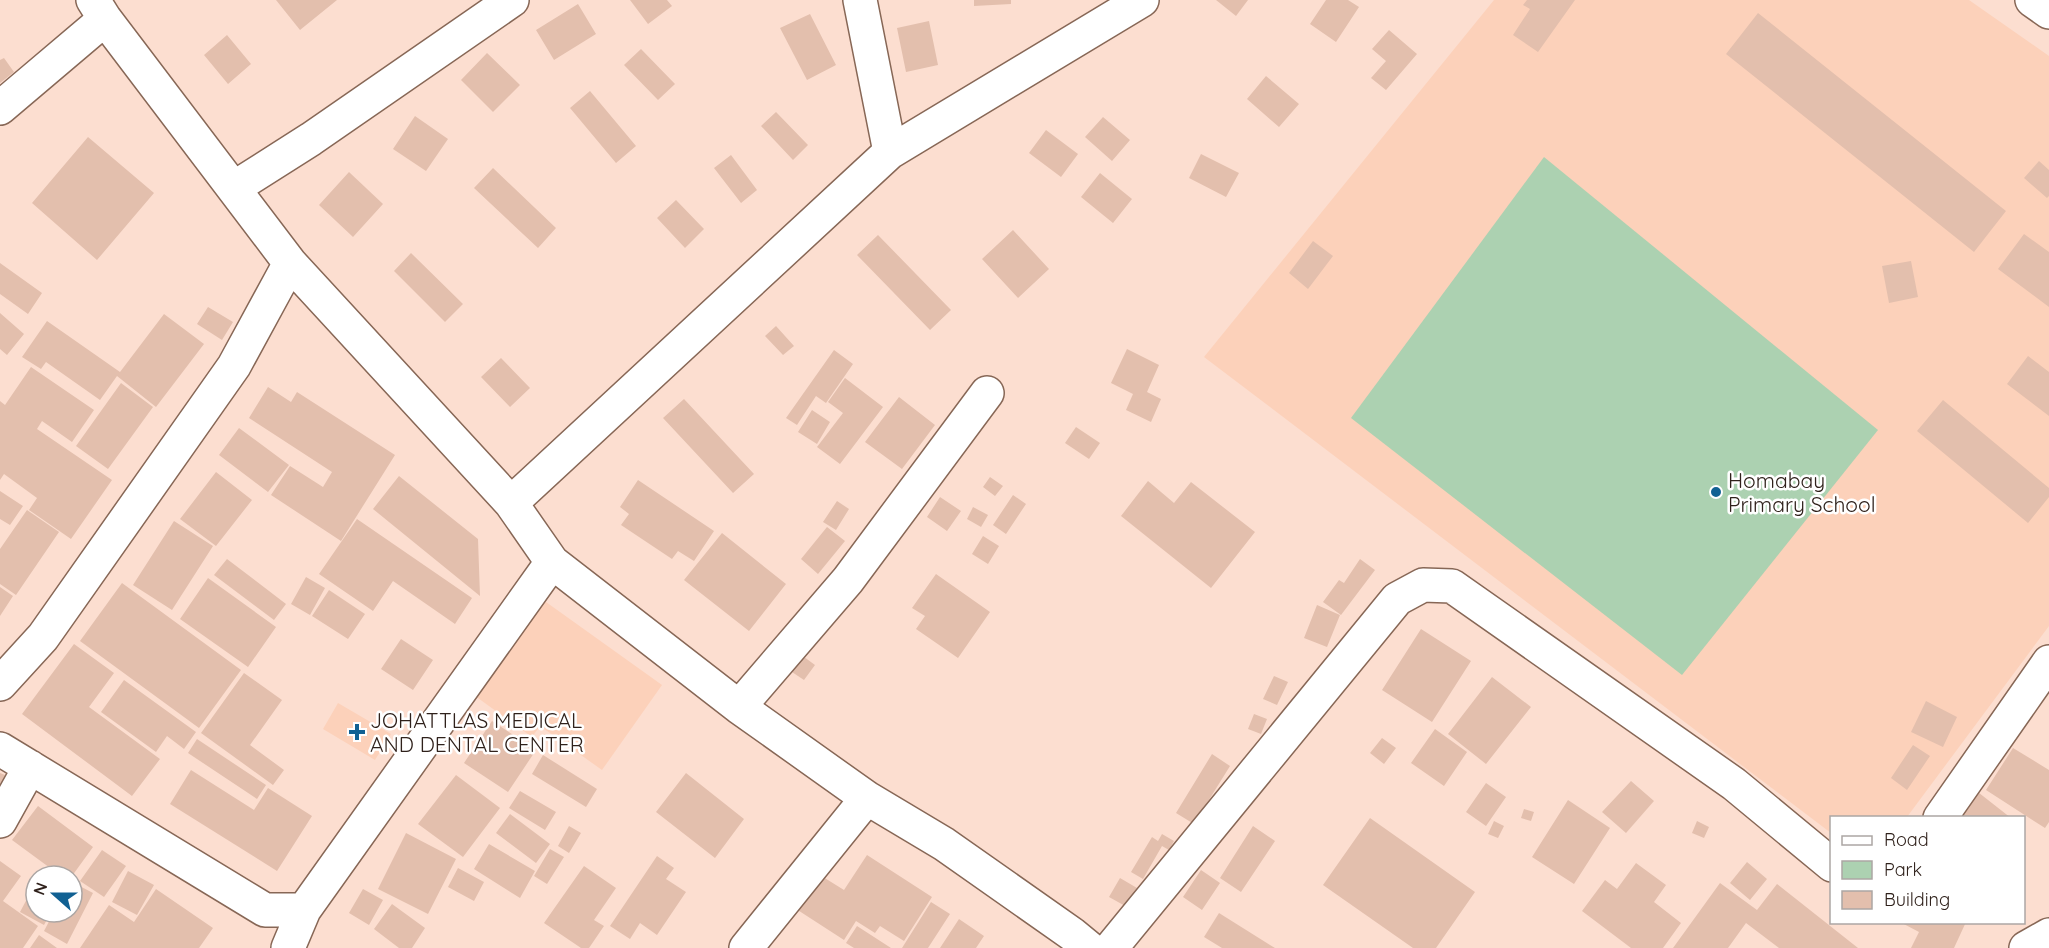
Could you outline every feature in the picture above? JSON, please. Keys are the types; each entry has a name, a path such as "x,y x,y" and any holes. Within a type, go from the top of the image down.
{"street":[{"path":"234,188 311,140 512,0"},
{"path":"860,0 890,152"},
{"path":"511,503 890,152 1142,0"},
{"path":"2032,0 2049,12"},
{"path":"0,108 99,10 291,263 511,503 552,562 739,706 867,798 944,844 1089,948"},
{"path":"0,684 43,637 234,366 291,263"},
{"path":"739,706 848,580 987,393"},
{"path":"288,948 304,910 552,562"},
{"path":"1111,948 1397,599 1423,585 1452,586 1734,784 1830,863"},
{"path":"1941,816 2049,662"},
{"path":"0,749 265,910 304,910"},
{"path":"0,821 30,767"},
{"path":"746,948 867,798"},
{"path":"2026,948 2049,935"}],"shaded area":[{"name":"Homabay Primary School","path":"1494,0 1969,0 2049,56 2049,626 1908,816 1830,816 1830,832 1204,357"},
{"path":"539,597 662,685 602,770 540,726 532,737 471,693"},
{"name":"JOHATTLAS MEDICAL AND DENTAL CENTER","path":"338,703 391,734 375,760 323,729"}],"green space":[{"path":"1544,157 1878,430 1682,675 1351,418"}],"building":[{"path":"276,0 337,0 300,30"},
{"path":"630,0 667,0 672,6 648,24"},
{"path":"974,0 1011,0 1011,4 974,6"},
{"path":"1216,0 1248,0 1236,16"},
{"path":"1326,0 1348,0 1359,7 1336,42 1310,24"},
{"path":"1527,0 1575,0 1538,52 1513,35 1530,9 1523,5"},
{"path":"578,4 596,34 554,60 536,30"},
{"path":"1758,13 2006,211 1974,252 1726,54"},
{"path":"810,14 836,65 807,80 780,28"},
{"path":"929,21 938,65 906,72 897,28"},
{"path":"1389,30 1417,54 1386,90 1371,78 1386,61 1372,49"},
{"path":"227,35 251,64 228,84 204,55"},
{"path":"641,49 675,84 658,100 624,65"},
{"path":"487,53 520,85 493,112 461,80"},
{"path":"4,58 14,72 0,83 0,60"},
{"path":"1266,76 1299,104 1279,127 1247,99"},
{"path":"590,91 636,146 616,163 570,108"},
{"path":"776,112 808,145 793,160 761,126"},
{"path":"415,116 448,139 426,171 393,149"},
{"path":"1103,117 1130,140 1112,161 1085,137"},
{"path":"1046,130 1078,154 1061,177 1029,153"},
{"path":"88,137 154,193 97,260 32,203"},
{"path":"1201,154 1239,173 1226,197 1189,178"},
{"path":"731,155 757,190 741,203 714,168"},
{"path":"2039,161 2049,170 2049,196 2047,198 2024,178"},
{"path":"493,168 556,228 538,248 474,188"},
{"path":"349,172 383,204 353,237 319,205"},
{"path":"1100,173 1132,199 1113,223 1081,197"},
{"path":"676,200 704,229 685,248 657,218"},
{"path":"1013,230 1049,269 1018,298 982,259"},
{"path":"2024,234 2049,252 2049,307 1998,269"},
{"path":"878,235 951,310 930,330 857,255"},
{"path":"1313,241 1333,256 1308,289 1289,273"},
{"path":"411,253 463,304 445,322 394,271"},
{"path":"1911,261 1918,297 1889,303 1882,266"},
{"path":"0,263 42,293 28,314 0,294"},
{"path":"208,307 233,322 222,340 197,324"},
{"path":"0,313 24,334 7,355 0,349"},
{"path":"164,314 204,344 156,407 117,376 100,400 46,362 41,369 22,357 47,321 120,372"},
{"path":"776,326 794,346 783,355 765,336"},
{"path":"1127,349 1159,365 1147,392 1161,399 1151,422 1126,410 1133,394 1111,383"},
{"path":"834,350 853,364 826,403 816,396 797,425 786,418"},
{"path":"2028,356 2049,372 2049,416 2007,384"},
{"path":"501,358 530,388 510,407 481,377"},
{"path":"31,367 94,410 72,442 42,421 37,429 112,480 71,539 29,510 37,498 4,474 0,480 0,401 5,405"},
{"path":"845,378 883,407 840,464 817,447 843,413 828,402"},
{"path":"121,383 153,407 108,469 76,446"},
{"path":"268,387 291,402 297,392 395,455 341,541 271,495 290,466 323,487 332,472 249,418"},
{"path":"899,397 935,425 902,469 865,442"},
{"path":"684,399 754,474 733,493 663,418"},
{"path":"1943,400 2049,488 2049,497 2028,523 1917,431"},
{"path":"812,410 830,422 817,444 798,432"},
{"path":"1076,427 1100,443 1089,459 1065,443"},
{"path":"239,428 289,465 268,492 219,455"},
{"path":"216,472 252,500 216,546 180,519"},
{"path":"399,476 478,539 480,596 373,509"},
{"path":"990,477 1003,486 995,496 983,487"},
{"path":"638,480 714,531 694,561 678,551 672,559 621,525 629,514 620,507"},
{"path":"1148,481 1174,503 1191,482 1255,532 1211,588 1121,516"},
{"path":"0,491 23,506 10,525 0,519"},
{"path":"1013,495 1026,504 1006,534 993,525"},
{"path":"940,497 961,511 947,531 927,517"},
{"path":"837,501 849,509 836,530 823,522"},
{"path":"973,507 988,515 981,527 967,519"},
{"path":"27,510 59,532 16,595 0,584 0,549"},
{"path":"357,519 472,598 455,624 393,581 373,611 319,574"},
{"path":"174,521 213,546 172,610 133,585"},
{"path":"827,527 845,541 818,574 801,559"},
{"path":"722,533 786,584 749,631 684,580"},
{"path":"983,536 999,546 988,564 972,554"},
{"path":"227,559 286,604 274,620 214,575"},
{"path":"1360,559 1375,570 1341,615 1323,602 1339,580 1344,583"},
{"path":"936,574 990,612 958,658 916,629 925,616 912,608"},
{"path":"306,577 325,588 310,615 291,604"},
{"path":"208,578 276,627 248,667 180,619"},
{"path":"122,583 241,670 199,728 80,641"},
{"path":"0,587 13,596 0,616"},
{"path":"329,590 365,614 348,639 312,616"},
{"path":"1317,605 1340,615 1327,647 1304,638"},
{"path":"1421,629 1471,661 1432,722 1382,690"},
{"path":"401,639 433,660 413,690 381,669"},
{"path":"74,644 114,673 89,707 160,759 132,796 22,714"},
{"path":"800,654 815,665 804,680 789,670"},
{"path":"244,673 282,700 250,745 284,770 273,785 201,733"},
{"path":"1274,676 1288,682 1277,705 1263,699"},
{"path":"1492,677 1531,707 1486,764 1448,734"},
{"path":"124,680 196,732 184,749 167,736 156,752 101,712"},
{"path":"1926,701 1957,717 1943,747 1911,732"},
{"path":"1254,714 1267,719 1261,734 1248,729"},
{"path":"492,721 536,750 508,792 464,763"},
{"path":"1435,729 1467,752 1444,786 1411,763"},
{"path":"1382,738 1396,748 1384,764 1370,753"},
{"path":"197,739 266,785 257,799 188,753"},
{"path":"1913,745 1930,756 1907,790 1891,778"},
{"path":"2013,748 2049,770 2049,822 2045,828 1986,790"},
{"path":"1212,754 1230,766 1194,824 1176,813"},
{"path":"543,755 597,789 586,807 532,774"},
{"path":"191,770 254,810 268,788 312,816 277,871 170,804"},
{"path":"0,773 5,775 0,787"},
{"path":"686,773 744,819 715,858 656,812"},
{"path":"456,775 500,808 463,857 418,824"},
{"path":"1631,781 1654,801 1626,833 1602,812"},
{"path":"1486,783 1506,797 1486,826 1466,812"},
{"path":"1974,789 2008,816 1957,816"},
{"path":"520,791 556,812 545,830 509,808"},
{"path":"1568,800 1610,828 1574,884 1532,857"},
{"path":"38,806 93,847 81,864 45,864 12,840"},
{"path":"1524,809 1534,812 1531,821 1521,818"},
{"path":"510,814 550,844 536,863 496,833"},
{"path":"1370,818 1475,892 1436,948 1413,948 1323,885"},
{"path":"1494,821 1504,826 1498,838 1488,834"},
{"path":"1697,821 1709,827 1704,838 1692,833"},
{"path":"569,826 581,833 569,853 558,846"},
{"path":"1253,826 1275,841 1241,892 1220,878"},
{"path":"406,833 456,859 428,914 378,889"},
{"path":"1162,834 1174,841 1169,850 1162,846 1143,879 1131,872 1152,837 1158,841"},
{"path":"489,844 535,871 520,898 474,869"},
{"path":"550,849 564,857 547,884 534,876"},
{"path":"102,850 126,866 104,897 84,884 84,875"},
{"path":"867,855 932,897 904,941 880,926 875,933 856,921 844,940 793,907 815,872 844,890"},
{"path":"657,856 674,868 666,879 686,892 657,935 640,923 630,939 610,926"},
{"path":"0,861 21,876 3,901 24,916 24,924 38,926 23,948 0,948"},
{"path":"1747,862 1767,879 1750,900 1730,883"},
{"path":"1636,863 1666,885 1654,902 1681,923 1663,948 1631,948 1582,911 1605,880 1617,889"},
{"path":"584,866 616,888 594,920 604,926 589,948 581,948 544,923"},
{"path":"458,868 484,882 474,901 448,887"},
{"path":"1201,870 1220,883 1202,910 1183,897"},
{"path":"128,871 154,885 137,915 112,902"},
{"path":"1120,878 1137,888 1127,907 1109,897"},
{"path":"1720,883 1757,910 1777,884 1858,948 1779,948 1746,923 1728,948 1673,948"},
{"path":"84,888 93,893 84,911"},
{"path":"156,889 213,928 199,948 80,948 109,905 134,922"},
{"path":"363,889 383,900 369,925 349,913"},
{"path":"931,902 950,914 928,948 902,948"},
{"path":"392,904 425,928 412,948 399,948 374,929"},
{"path":"1219,913 1275,948 1222,948 1204,937"},
{"path":"959,919 984,936 976,948 940,948"},
{"path":"48,924 77,924 67,944 44,931"},
{"path":"1904,924 1965,924 1954,948 1911,948 1919,932"},
{"path":"857,926 891,948 854,948 846,943"},
{"path":"39,935 57,948 30,948"}],"place":[{"name":"Homabay Primary School","path":"1716,492"},
{"name":"JOHATTLAS MEDICAL AND DENTAL CENTER","path":"357,732"}]}
